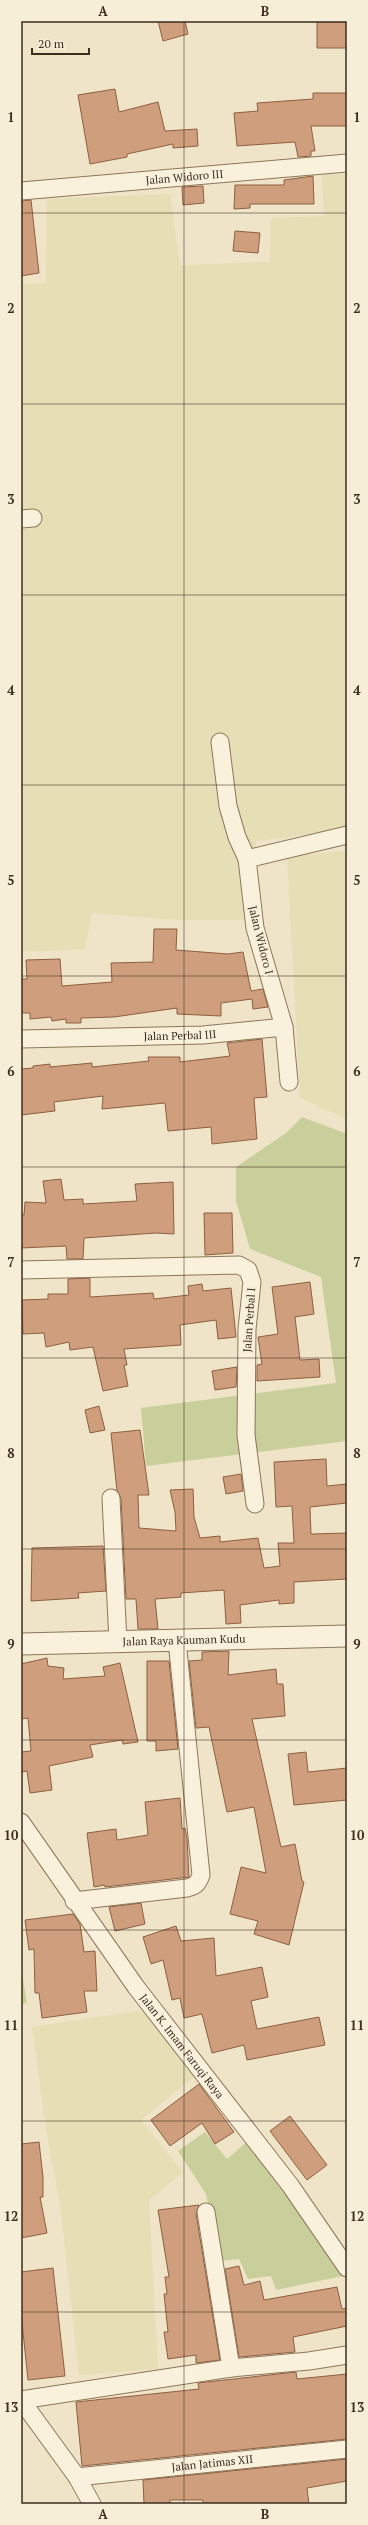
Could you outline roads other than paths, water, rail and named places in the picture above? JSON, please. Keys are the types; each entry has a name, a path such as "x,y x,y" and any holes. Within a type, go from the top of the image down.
{"street":[{"name":"Jalan Widoro III","path":"21,191 347,163"},
{"name":"Jalan Widoro I","path":"220,742 228,806 237,837 247,859 255,928 284,1027"},
{"path":"247,859 347,835"},
{"path":"284,1027 289,1082"},
{"name":"Jalan Perbal III","path":"21,1039 203,1035 284,1027"},
{"name":"Jalan Perbal I","path":"21,1270 239,1265 248,1270 252,1282 247,1329 246,1435 255,1504"},
{"path":"111,1498 118,1642"},
{"name":"Jalan Raya Kauman Kudu","path":"21,1644 347,1636"},
{"path":"74,1900 187,1888 196,1885 200,1880 201,1875 178,1641"},
{"name":"Jalan K. Imam Faruqi Raya","path":"21,1822 74,1900 197,2067 290,2185 347,2268"},
{"path":"206,2212 231,2368"},
{"path":"92,2504 77,2477 21,2400 231,2368 309,2361 347,2354"},
{"name":"Jalan Jatimas XII","path":"77,2477 347,2449"}]}
